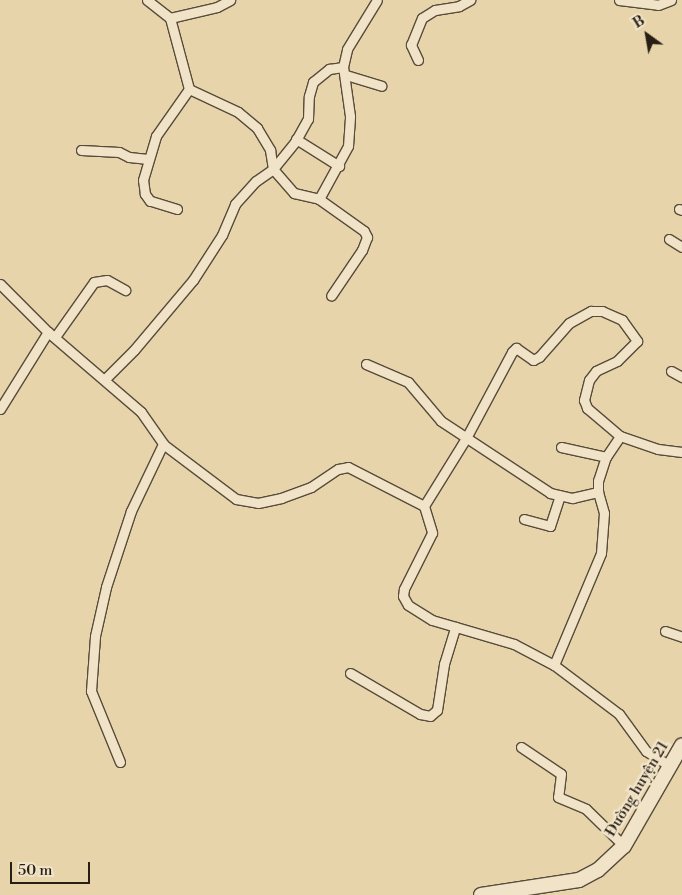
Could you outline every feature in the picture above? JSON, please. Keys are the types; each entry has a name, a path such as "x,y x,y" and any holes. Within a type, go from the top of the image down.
{"street":[{"path":"147,0 170,18 188,89"},
{"path":"170,18 217,7 230,0"},
{"path":"319,199 339,166 349,138 344,71 347,49 377,0"},
{"path":"418,60 411,45 422,18 435,10 460,6 470,0"},
{"path":"619,0 658,6 672,0"},
{"path":"104,379 134,350 193,280 222,235 235,204 256,181 273,169 296,139 308,120 309,96 313,82 330,69 344,71 382,86"},
{"path":"177,209 150,201 145,194 143,180 148,159 162,124 188,89"},
{"path":"188,89 238,112 257,128 270,150 273,169 294,193 319,199 359,226 367,237 331,296"},
{"path":"296,139 339,166"},
{"path":"81,150 118,152 129,157 148,159"},
{"path":"668,239 682,246"},
{"path":"0,409 52,335 94,282 107,280 125,290"},
{"path":"0,284 52,335 149,420 163,444 243,502 258,503 291,495 344,467 390,486 424,506 432,533 404,589 404,601 432,620 514,644 554,664 618,714 646,751 670,766"},
{"path":"424,506 465,440 516,348 533,360 539,357 569,323 591,311 602,311 622,320 637,341 617,362 596,371 589,380 584,400 592,416 620,436 658,449 682,452"},
{"path":"366,364 408,382 441,421 465,440 517,474 560,496 583,497 598,492"},
{"path":"671,371 682,377"},
{"path":"554,664 601,553 604,513 598,492 600,471 606,457 620,436"},
{"path":"120,762 91,691 94,645 100,607 131,511 163,444"},
{"path":"561,447 606,457"},
{"path":"524,519 550,526 560,496"},
{"path":"350,673 420,714 430,716 437,710 444,664 456,627"},
{"path":"665,631 682,637"},
{"name":"Đường huyện 21","path":"481,895 579,880 598,870 624,846 682,745"},
{"path":"521,747 562,774 557,796 586,809 624,846"}]}
